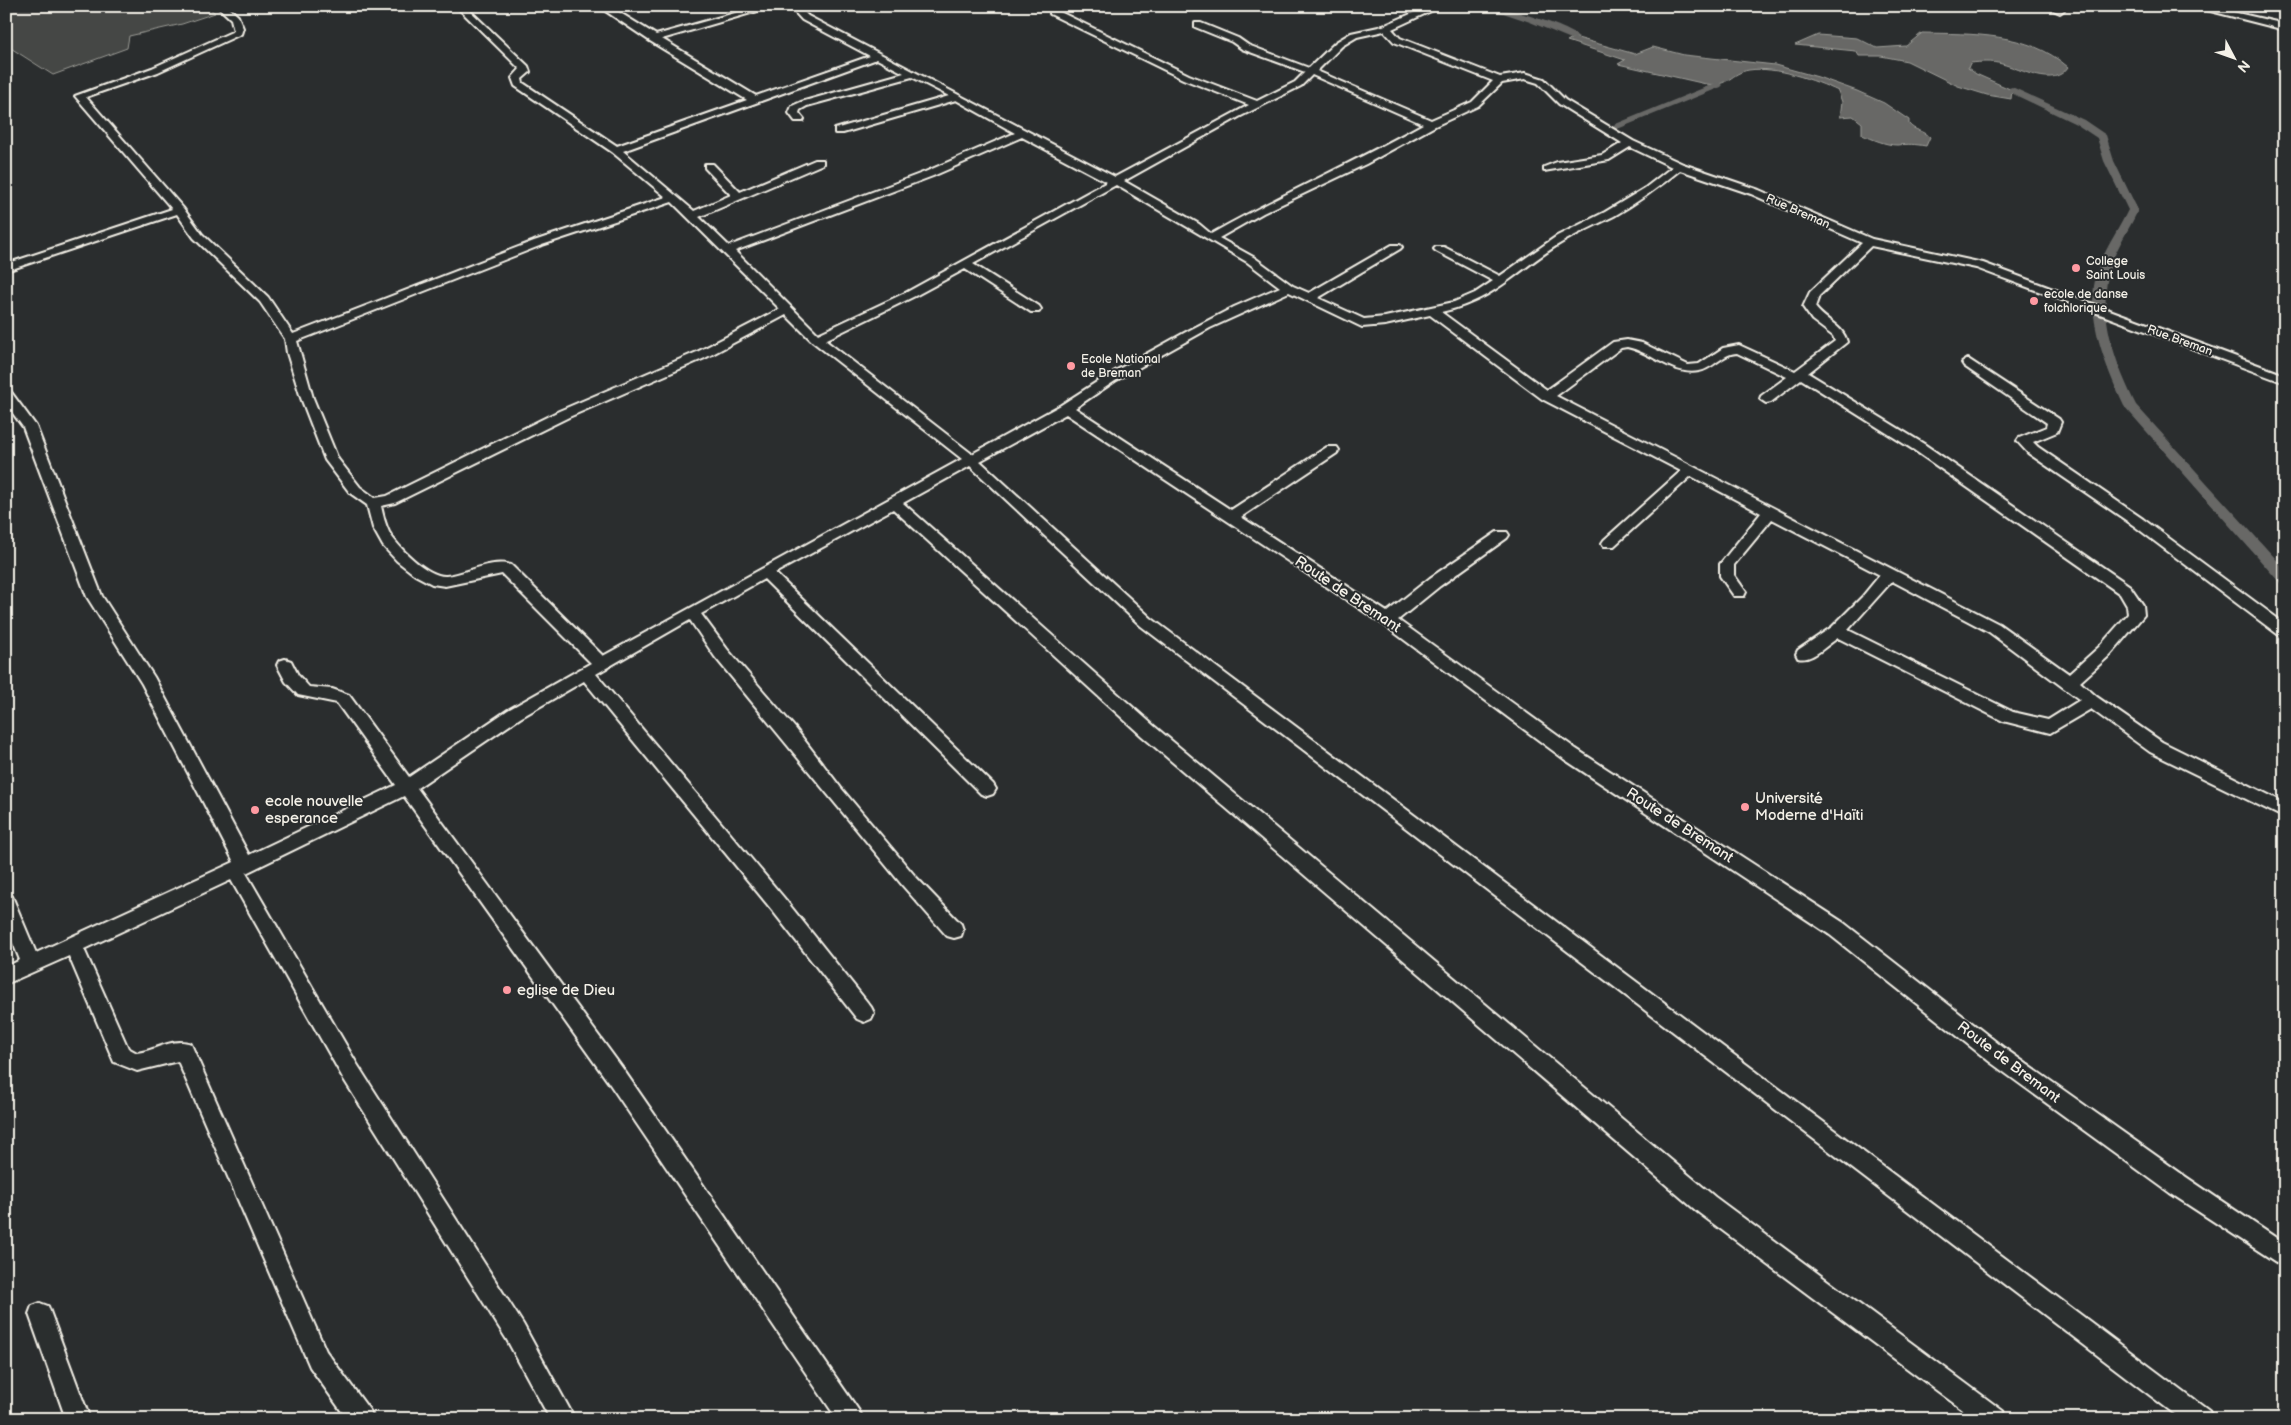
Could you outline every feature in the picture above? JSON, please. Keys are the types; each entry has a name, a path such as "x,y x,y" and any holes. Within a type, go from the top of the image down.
{"street":[{"path":"221,6 235,18 239,28 228,38 155,70 80,96 179,210 198,236 264,300 291,339 293,353 307,398 332,460 355,490 373,503 384,536 410,564 434,579 444,581 495,568 506,568 602,664"},
{"path":"460,6 525,68 525,72 516,78 518,84 616,150 674,198 817,339 970,459 1146,622 2201,1419"},
{"path":"602,6 755,100"},
{"path":"653,39 771,6"},
{"path":"793,6 805,18 1137,192 1195,226 1211,238 1251,260 1289,288 1362,322 1385,321 1432,311 1458,305 1479,296 1561,238 1625,205 1649,190 1679,166"},
{"path":"1410,6 1418,13"},
{"path":"817,339 888,306 1256,104 1298,84 1339,44 1354,35 1386,28 1438,6"},
{"path":"2048,6 2060,10"},
{"path":"2195,6 2285,27"},
{"path":"1053,12 1186,77 1256,104"},
{"path":"2274,24 2285,20"},
{"path":"1198,25 1236,40 1245,48 1310,72 1406,115 1431,124"},
{"name":"Rue Breman","path":"1386,28 1397,40 1498,80 1525,76 1541,81 1562,102 1629,142 1679,166 1755,192 1869,242 1979,266 2285,379"},
{"path":"616,150 878,56"},
{"path":"799,119 794,113 795,108 804,104 913,74"},
{"path":"1211,238 1259,211 1362,162 1431,124 1475,104 1498,80"},
{"path":"839,131 957,97"},
{"path":"728,250 929,174 1022,133"},
{"path":"1548,169 1557,165 1605,158 1629,142"},
{"path":"692,216 819,162"},
{"path":"710,166 739,197"},
{"path":"291,339 538,243 674,198"},
{"path":"6,268 179,210"},
{"path":"1766,399 1841,342 1839,334 1816,317 1809,307 1814,295 1869,242"},
{"path":"1309,298 1396,247"},
{"path":"1440,249 1502,281"},
{"path":"965,264 1035,309"},
{"path":"6,976 405,788 514,714 692,612 766,573 855,522 895,503 970,459 1066,408 1089,390 1212,322 1255,300 1289,288"},
{"path":"373,503 390,500 564,414 701,356 788,309"},
{"path":"1432,311 1547,396 1994,628 2069,682 2091,701 2156,746 2285,811"},
{"path":"1547,396 1617,345 1623,343 1639,347 1692,368 1704,366 1730,349 1738,349 1798,375 1919,446 2125,590 2135,604 2136,615 2110,648 2092,666 2069,682"},
{"path":"1968,363 2054,422 2052,429 2024,441 2033,450 2138,522 2285,632"},
{"path":"6,395 29,426 95,597 148,680 240,867 350,1071 515,1332 563,1419"},
{"name":"Route de Bremant","path":"1066,408 1388,620 1570,754 1762,878 1837,930 1997,1055 2178,1185 2285,1257"},
{"path":"1231,517 1332,450"},
{"path":"1610,544 1690,470"},
{"path":"895,503 1148,731 1707,1205 1995,1419"},
{"path":"1739,592 1727,576 1727,564 1770,512"},
{"path":"1388,620 1435,582 1502,535"},
{"path":"766,573 987,789"},
{"path":"1804,654 1837,631 1867,601 1890,573"},
{"path":"692,612 721,653 789,733 835,793 909,881 954,930"},
{"path":"1837,631 2010,717 2050,727 2091,701"},
{"path":"285,665 293,682 308,694 333,694 343,699 405,788 616,1076 851,1419"},
{"path":"586,673 772,897 864,1013"},
{"path":"6,902 31,964"},
{"path":"73,944 121,1055 130,1062 144,1062 166,1053 184,1051 318,1359 362,1419"},
{"path":"40,1314 78,1419"}],"shaded area":[{"path":"6,6 207,6 215,13 182,24 129,36 127,48 53,75 6,45"},
{"path":"1922,33 1980,35 2017,41 2035,47 2068,67 2055,77 2046,77 2037,76 1998,63 1970,63 1968,68 1976,74 2012,90 2011,99 1987,95 1958,86 1907,61 1881,56 1859,56 1856,51 1795,45 1818,35 1857,38 1877,48 1906,46"},
{"path":"1574,37 1635,54 1653,47 1684,55 1775,65 1818,77 1884,103 1909,120 1911,126 1930,137 1926,146 1888,144 1862,135 1862,123 1853,116 1840,117 1842,102 1838,91 1795,75 1771,70 1749,70 1720,84 1706,84 1618,64 1625,60 1567,41"}],"waterway":[{"path":"1486,6 1533,20 1574,37"},
{"path":"1611,128 1718,85"},
{"path":"2012,90 2080,122 2102,137 2109,161 2133,210 2104,270 2100,293 2102,326 2116,375 2130,406 2285,579"}],"place":[{"name":"College Saint Louis","path":"2076,268"},
{"name":"ecole de danse folchlorique","path":"2034,301"},
{"name":"Ecole National de Breman","path":"1071,366"},
{"name":"Université Moderne d'Haïti","path":"1745,807"},
{"name":"ecole nouvelle esperance","path":"255,810"},
{"name":"eglise de Dieu","path":"507,990"}]}
